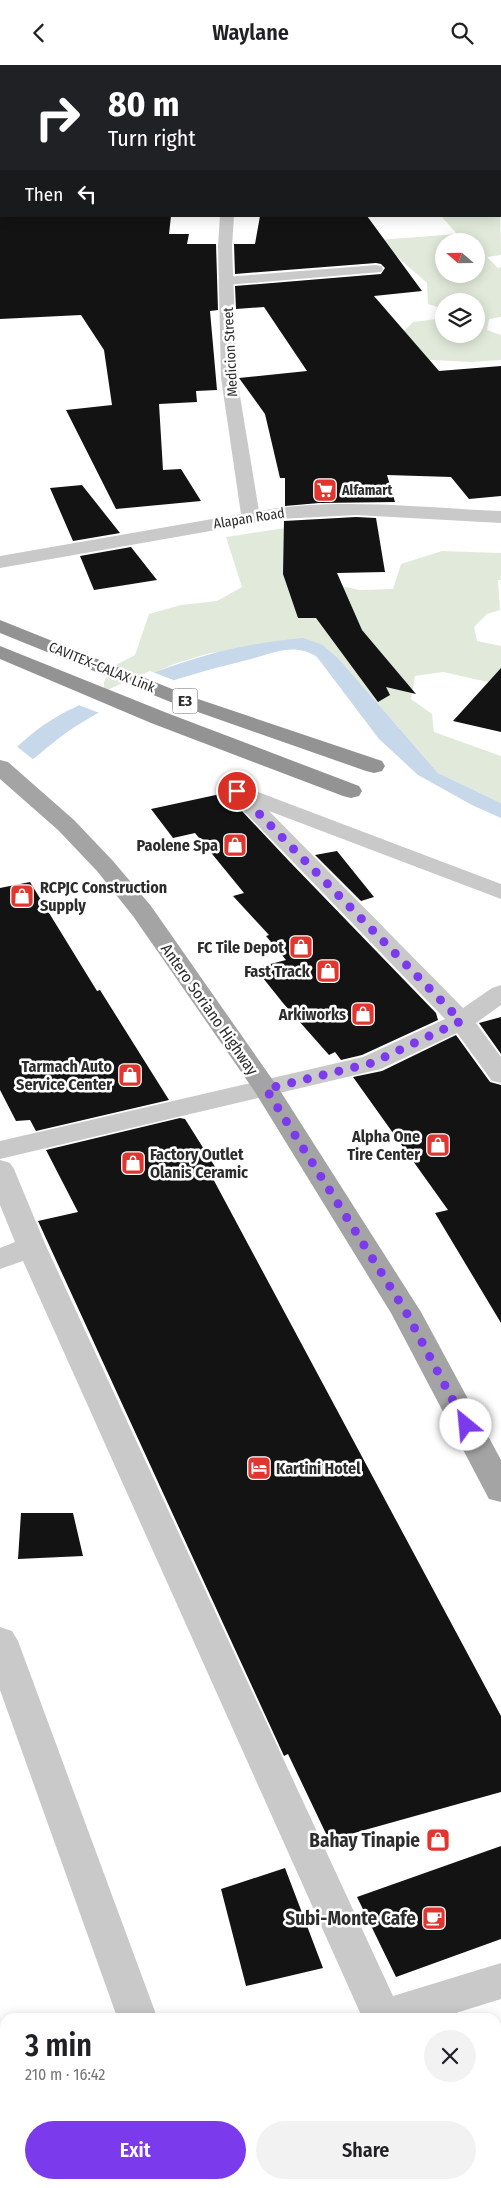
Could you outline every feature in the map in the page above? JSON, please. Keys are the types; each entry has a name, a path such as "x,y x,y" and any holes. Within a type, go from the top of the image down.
{"highway":[{"name":"CAVITEX–CALAX Link","path":"0,626 185,701 374,766"},
{"name":"CAVITEX–CALAX Link","path":"0,653 159,718 351,791"}],"main road":[{"name":"Antero Soriano Highway","path":"0,767 66,825 105,866 142,911 266,1089 406,1312 501,1490"}],"street":[{"name":"Medicion Street","path":"227,217 225,246 229,377 251,517"},
{"path":"226,281 376,269"},
{"name":"Alapan Road","path":"0,562 279,513 356,510 501,517"},
{"path":"501,892 237,791 461,1021 501,1075"},
{"path":"0,1150 372,1063 461,1021 501,993"},
{"path":"0,1169 31,1246 381,2013"},
{"path":"0,1259 31,1246"},
{"path":"0,1641 136,2013"},
{"path":"396,2013 501,1981"}],"green space":[{"path":"442,217 500,217 501,255 487,257 498,268 501,267 501,317 489,319 487,330 501,335 501,360 472,362 411,359 374,339 405,330 413,322 435,319 435,343 485,343 485,293 435,293 435,306 428,304 427,283 378,240 435,236 435,283 485,283 485,233 456,233"},
{"path":"285,528 312,580 360,590 393,589 401,564 442,551 501,553 501,580 498,580 500,610 487,614 474,627 477,641 501,646 501,685 443,672 415,676 411,699 432,714 434,732 501,756 501,803 438,773 339,659 323,645 210,653 177,663 104,694 104,682 110,668 135,655 149,614 181,605 217,601 242,587 226,537"}],"water":[{"path":"303,638 323,645 339,659 438,773 501,803 501,818 472,805 418,775 379,739 317,657 301,650 293,649 206,671 164,684 123,700 73,728 20,770 0,762 30,735 56,717 148,675 223,651 249,645"}],"pier":[{"path":"150,671 176,681 150,690 102,714 76,704"},
{"path":"15,745 35,761 0,786 0,758"}],"building":[{"path":"0,217 171,217 169,234 189,234 187,244 216,244 218,310 210,311 217,390 196,391 197,402 159,404 163,470 181,469 201,501 116,509 66,410 112,405 104,350 81,315 0,319"},
{"path":"260,217 368,217 422,291 374,296 439,371 501,366 501,496 469,499 451,477 387,475 395,502 319,503 285,506 285,478 280,478 265,414 239,378 307,371 264,307 236,309 235,286 381,274 385,268 381,264 376,263 235,274 234,244 255,244"},
{"path":"82,485 120,533 73,541 50,488"},
{"path":"356,517 376,518 385,572 337,573 362,630 416,694 386,687 390,695 378,702 316,618 298,618 283,574 284,521"},
{"path":"131,547 157,580 94,590 80,556"},
{"path":"501,668 501,732 453,721"},
{"path":"225,793 436,1013 438,1020 362,1055 341,1060 335,1052 329,1055 255,968 286,960 266,936 269,935 233,896 244,893 195,833 173,838 151,809"},
{"path":"337,851 374,897 361,901 315,855"},
{"path":"30,882 97,991 100,990 169,1100 36,1131 30,1120 16,1121 0,1090 0,888"},
{"path":"501,1017 501,1054 479,1023"},
{"path":"456,1035 490,1082 501,1085 501,1323 435,1213 448,1210 353,1077 382,1071"},
{"name":"Kartini Hotel","path":"180,1118 185,1119 219,1173 211,1175 501,1716 501,1792 329,1840 288,1754 284,1756 38,1221 78,1212 46,1150"},
{"path":"21,1513 73,1513 83,1556 18,1559"},
{"name":"Subi-Monte Cafe","path":"501,1846 501,1939 396,1977 357,1897"},
{"path":"285,1868 323,1968 246,1986 221,1889"}],"place":[{"name":"Alfamart","path":"325,490"},
{"name":"Paolene Spa","path":"235,845"},
{"name":"RCPJC Construction Supply","path":"22,896"},
{"name":"FC Tile Depot","path":"301,947"},
{"name":"Fast Track","path":"328,971"},
{"name":"Arkiworks","path":"363,1014"},
{"name":"Tarmach Auto Service Center","path":"130,1075"},
{"name":"Alpha One Tire Center","path":"438,1145"},
{"name":"Factory Outlet Olanis Ceramic","path":"133,1163"},
{"name":"Kartini Hotel","path":"259,1468"},
{"name":"Bahay Tinapie","path":"438,1840"},
{"name":"Subi-Monte Cafe","path":"434,1918"}],"route":[{"path":"237,791 461,1021 372,1063 266,1089 406,1312 466,1425"}]}
